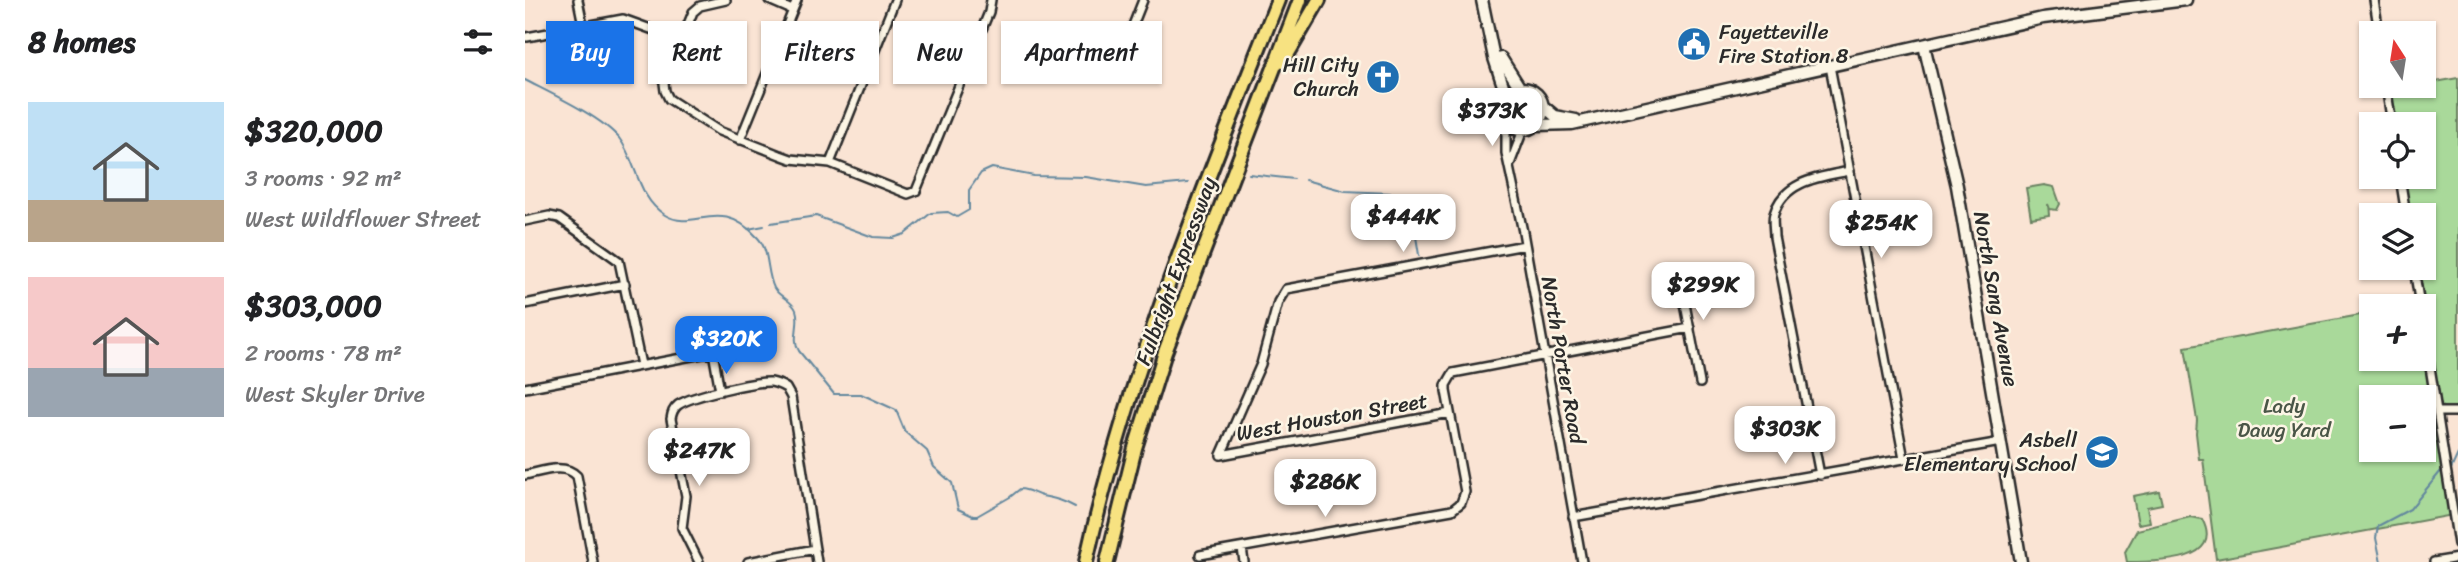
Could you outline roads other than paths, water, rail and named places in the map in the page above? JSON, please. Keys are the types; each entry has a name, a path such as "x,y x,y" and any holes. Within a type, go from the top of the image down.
{"highway":[{"name":"Fulbright Expressway","path":"1086,562 1113,452 1146,344 1278,0"},
{"name":"Fulbright Expressway","path":"1107,562 1135,448 1158,373 1300,0"},
{"path":"1262,99 1319,0"}],"street":[{"path":"578,0 582,21"},
{"path":"690,21 696,9 704,4 726,0"},
{"path":"769,0 793,10"},
{"path":"740,139 797,0"},
{"path":"830,163 895,0"},
{"path":"665,84 669,99 719,131 791,159 830,163 913,194 989,12 991,0"},
{"path":"1135,21 1143,0"},
{"path":"1482,0 1506,95 1501,108 1506,126 1523,130 1537,125 1587,121 2043,18 2186,0"},
{"path":"2374,0 2377,21"},
{"path":"610,21 629,21"},
{"path":"527,37 546,33"},
{"name":"North Sang Avenue","path":"1924,45 1952,160 2021,562"},
{"path":"1493,50 1500,56 1520,88"},
{"path":"1830,66 1904,459"},
{"path":"1506,95 1520,88 1531,90 1555,116 1587,121"},
{"path":"1537,125 1543,113 1543,106"},
{"name":"North Porter Road","path":"1506,126 1506,153 1582,562"},
{"path":"1510,164 1523,130"},
{"path":"1820,475 1774,236 1774,214 1784,194 1804,180 1850,171"},
{"path":"525,221 554,217 616,257 621,264 641,365"},
{"name":"West Houston Street","path":"1525,245 1286,289 1278,302 1261,364 1221,455 1450,414 1446,391 1448,378 1460,371 1690,328"},
{"path":"1678,267 1700,383"},
{"path":"525,304 625,285"},
{"path":"525,388 713,352 720,391"},
{"path":"2431,371 2458,544"},
{"path":"699,562 682,528 686,502 671,419 675,407 720,391 764,382 782,385 790,397 817,562"},
{"path":"2437,412 2458,412"},
{"path":"1200,555 1452,510 1461,503 1465,492 1450,414"},
{"path":"1573,517 2001,442"},
{"path":"525,475 560,468 573,472 579,481 593,562"},
{"path":"1242,548 1244,562"},
{"path":"748,562 815,550"},
{"path":"2434,562 2458,558"}],"waterway":[{"path":"525,80 575,106 611,130 625,147 649,199 665,215 687,220 708,217 731,219 744,225 758,238 764,249 774,288 796,310 796,341 799,351 834,394 861,394 896,410 905,432 927,451 934,467 952,483 958,509 977,516 1020,489 1075,507"},
{"path":"771,223 816,216 873,237 893,238 905,234 931,213 948,212 957,217 969,210 969,190 981,173 992,168 1034,176 1086,177 1146,187 1188,183"},
{"path":"1249,174 1294,179"},
{"path":"1305,180 1345,191 1404,196 1412,212 1419,255"},
{"path":"748,229 764,226"},
{"path":"2451,469 2458,454"},
{"path":"2381,562 2376,538 2378,526 2410,509 2441,471"}],"place":[{"name":"Fayetteville Fire Station 8","path":"1694,44"},
{"name":"Hill City Church","path":"1383,77"},
{"name":"Asbell Elementary School","path":"2102,452"}],"park label":[{"name":"Lady Dawg Yard","path":"2284,418"}]}
